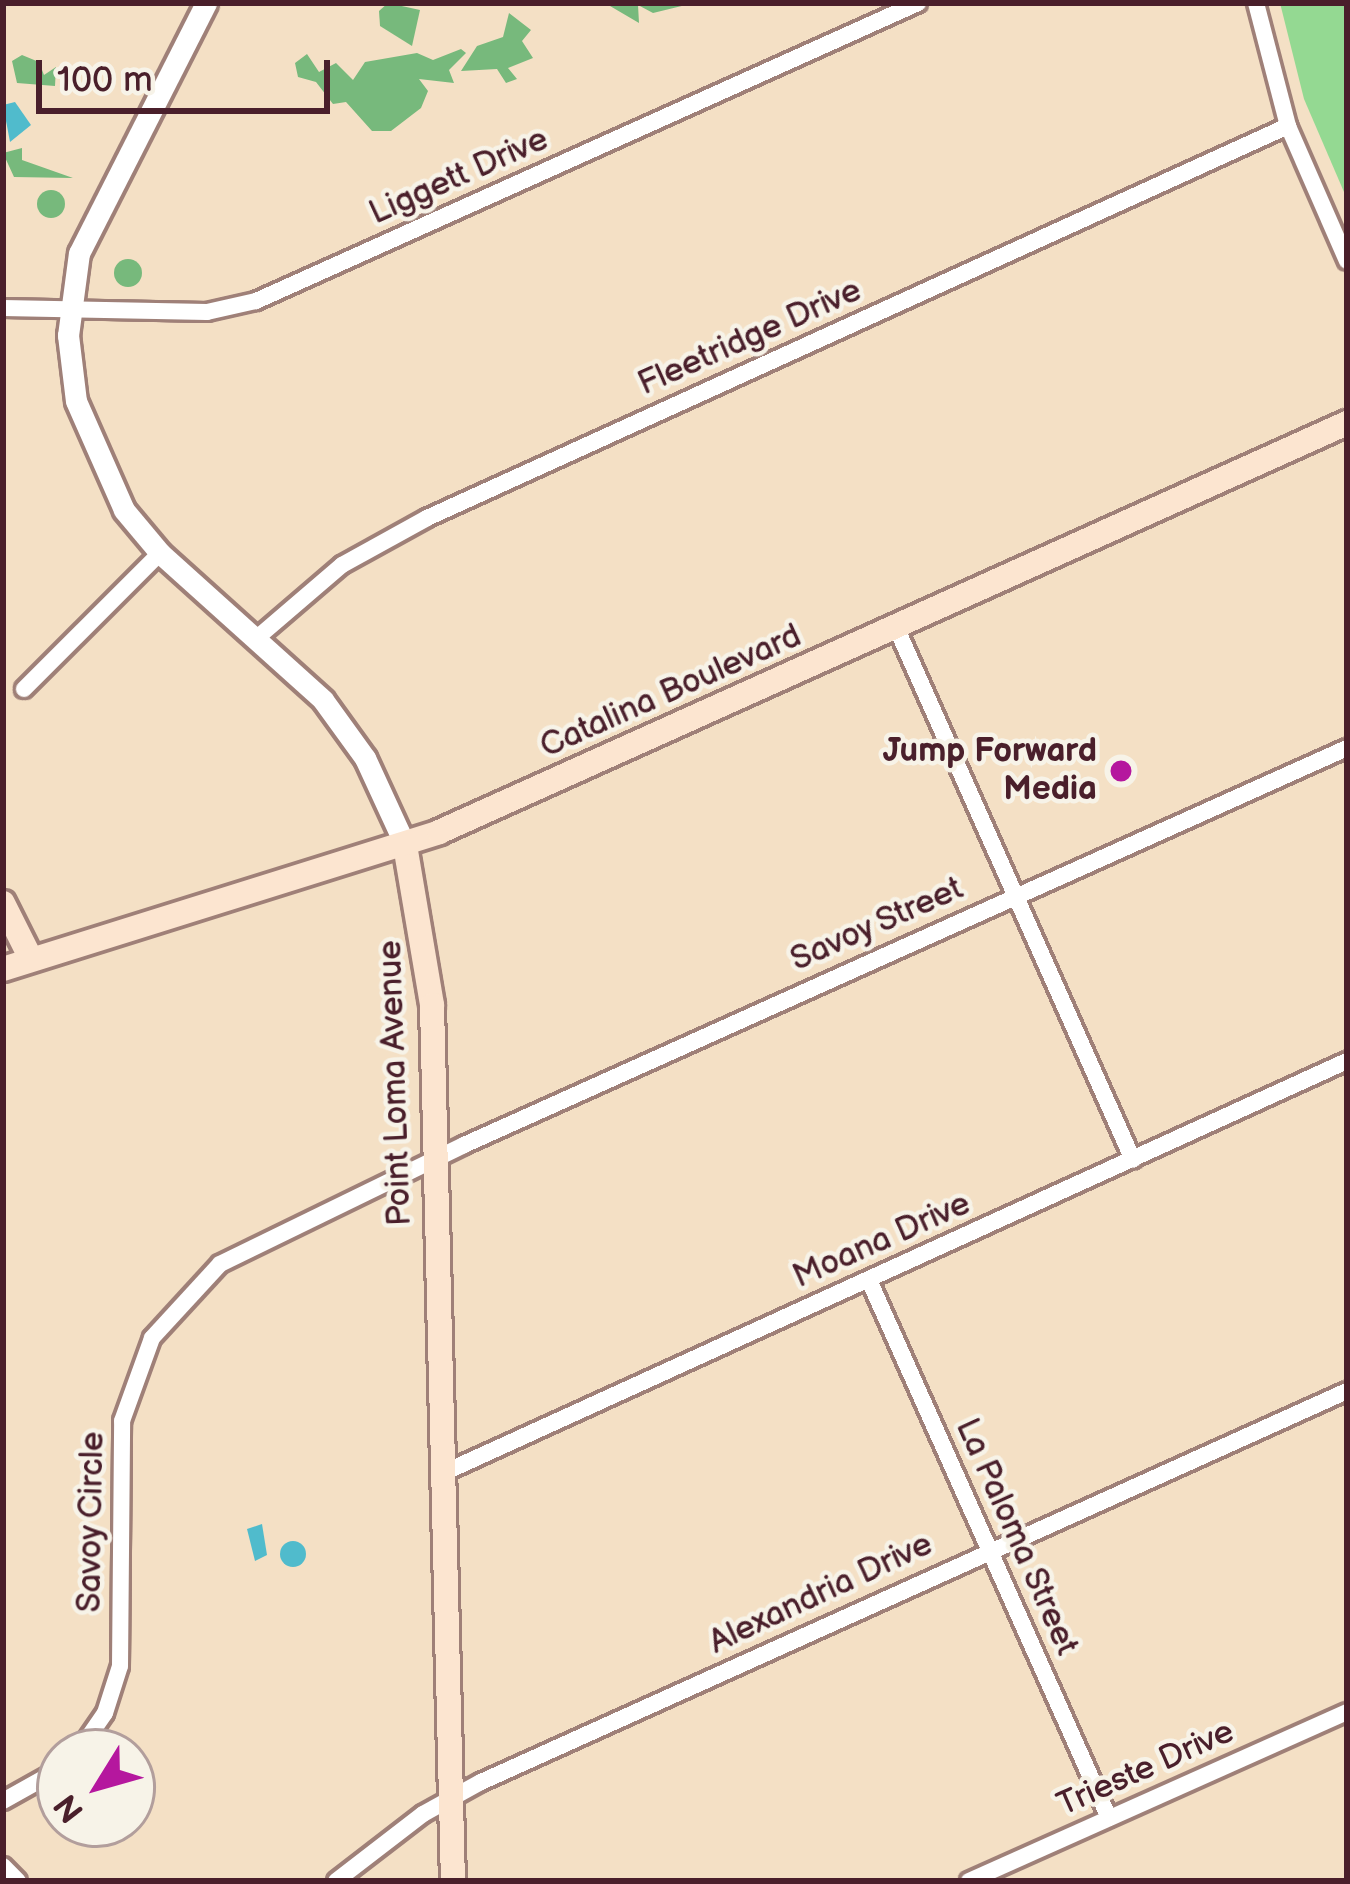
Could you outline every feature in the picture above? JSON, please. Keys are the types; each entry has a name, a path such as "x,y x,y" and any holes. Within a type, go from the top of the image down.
{"main road":[{"name":"Catalina Boulevard","path":"3,969 405,844 1347,423"},
{"name":"Point Loma Avenue","path":"405,844 430,974 453,1881"},
{"path":"3,903 32,959"}],"street":[{"name":"Point Loma Avenue","path":"206,3 94,215 69,311 72,382 86,434 113,494 160,553 258,637 345,728 405,844"},
{"name":"Liggett Drive","path":"3,308 207,312 256,301 919,3"},
{"path":"1256,3 1288,126 1347,261"},
{"name":"Fleetridge Drive","path":"258,637 342,565 427,518 1288,126"},
{"path":"24,689 160,553"},
{"path":"896,627 1133,1160"},
{"name":"Savoy Street","path":"433,1159 1347,748"},
{"name":"Moana Drive","path":"441,1474 1347,1061"},
{"name":"Savoy Circle","path":"95,1728 105,1713 120,1666 116,1460 152,1338 232,1256 433,1159"},
{"name":"La Paloma Street","path":"869,1280 1109,1818"},
{"name":"Alexandria Drive","path":"336,1881 450,1798 1347,1390"},
{"name":"Trieste Drive","path":"970,1881 1347,1712"},
{"path":"3,1802 36,1783"},
{"path":"3,1866 18,1881"}],"green space":[{"path":"388,3 420,10 412,46 380,26 379,11"},
{"path":"694,3 653,13 638,5"},
{"path":"1280,3 1347,3 1347,199 1304,99"},
{"path":"638,5 639,23 610,6"},
{"path":"509,13 531,30 522,41 533,58 508,68 517,79 506,83 497,69 461,71 477,46 503,37"},
{"path":"461,49 466,53 449,70 454,83 419,79 428,91 421,108 391,131 372,131 346,102 333,104 316,82 298,77 295,63 307,54 319,72 336,63 353,80 365,62 417,53 433,60"},
{"path":"22,55 39,62 44,75 56,67 55,86 17,83 12,61"},
{"path":"22,148 22,160 73,178 14,177 3,153"},
{"path":"51,190 61,194 65,204 61,214 51,218 41,214 37,204 41,194"},
{"path":"128,259 138,263 142,273 138,283 128,287 118,283 114,273 118,263"}],"water":[{"path":"15,102 31,125 10,142 3,105"},
{"path":"262,1524 267,1555 255,1561 247,1529"},
{"path":"293,1541 306,1554 293,1567 280,1554"}],"place":[{"name":"Jump Forward Media","path":"1121,771"}]}
